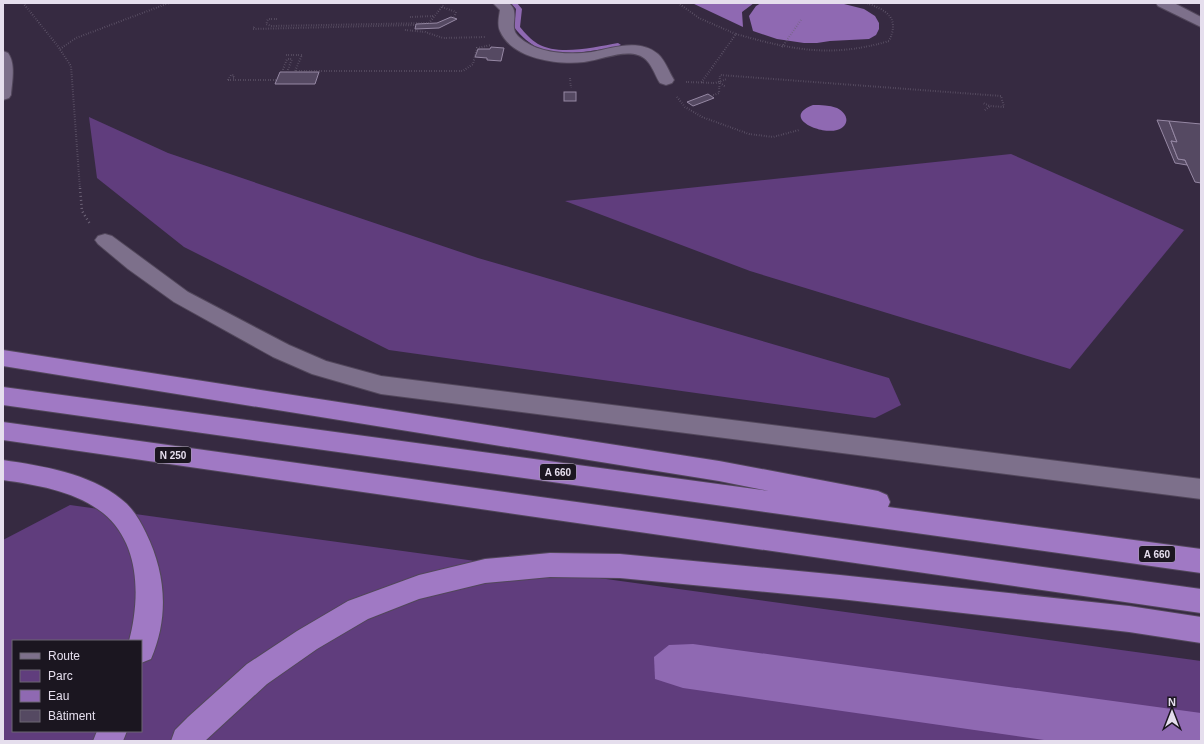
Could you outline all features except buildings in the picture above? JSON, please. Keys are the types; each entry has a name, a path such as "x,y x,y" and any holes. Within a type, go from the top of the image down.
{"highway":[{"path":"3,358 719,471 1112,548"},
{"name":"A 660","path":"3,396 1201,561"},
{"name":"N 250","path":"3,431 344,478 1201,601"},
{"path":"3,470 61,482 86,491 112,507 130,526 144,557 150,592 147,628 142,646"},
{"path":"186,741 198,727 257,674 307,640 358,610 419,587 485,571 550,565 620,566 840,587 1129,619 1201,630"}],"street":[{"path":"500,3 503,4 508,10 509,34 527,49 547,55 567,58 592,56 626,50 642,52 652,57 666,80"},
{"path":"1163,3 1201,22"},
{"path":"3,56 5,67 3,95"},
{"path":"105,240 181,297 281,351 320,368 381,385 1201,489"}],"path":[{"path":"23,3 60,49 71,66 82,211 93,229 105,240"},
{"path":"60,49 76,38 169,3"},
{"path":"277,19 268,19 266,24 271,26 429,23 446,3"},
{"path":"678,3 699,18 736,34 782,47 828,53 869,49 889,41 894,30 892,18 878,7 866,3"},
{"path":"442,7 456,12 454,18"},
{"path":"410,17 434,16"},
{"path":"782,47 801,20"},
{"path":"254,27 253,29 416,25"},
{"path":"405,30 425,32 443,38 483,37 509,34"},
{"path":"286,55 302,55 295,71 463,71 474,64 477,48 509,34"},
{"path":"701,83 736,34"},
{"path":"282,72 287,59 292,59 287,72"},
{"path":"711,96 719,93 720,75 1001,96 1004,107 990,106 983,103"},
{"path":"236,78 231,76 228,80 276,80"},
{"path":"727,79 715,83 666,80 672,93 686,107 711,121 751,134 770,137 799,130"},
{"path":"720,82 726,87"},
{"path":"686,107 691,105"},
{"path":"985,110 990,106"}],"green space":[{"path":"89,117 168,153 478,258 889,378 901,405 875,418 389,350 184,247 97,178"},
{"path":"1011,154 1184,230 1070,369 750,271 565,201"},
{"path":"70,505 1201,661 1201,741 3,741 3,540"}],"water":[{"path":"692,3 754,3 742,12 743,27"},
{"path":"761,3 840,3 864,9 875,16 879,23 879,29 876,35 869,39 804,43 777,39 753,31 749,16 756,6"},
{"path":"813,105 831,106 837,108 844,113 846,123 837,130 829,131 821,130 806,124 802,120 801,115 804,110"},
{"path":"693,644 1201,713 1201,741 1051,741 683,688 655,679 654,657 669,645"}],"waterway":[{"path":"514,3 519,9 517,27 537,46 566,52 618,45"}]}
